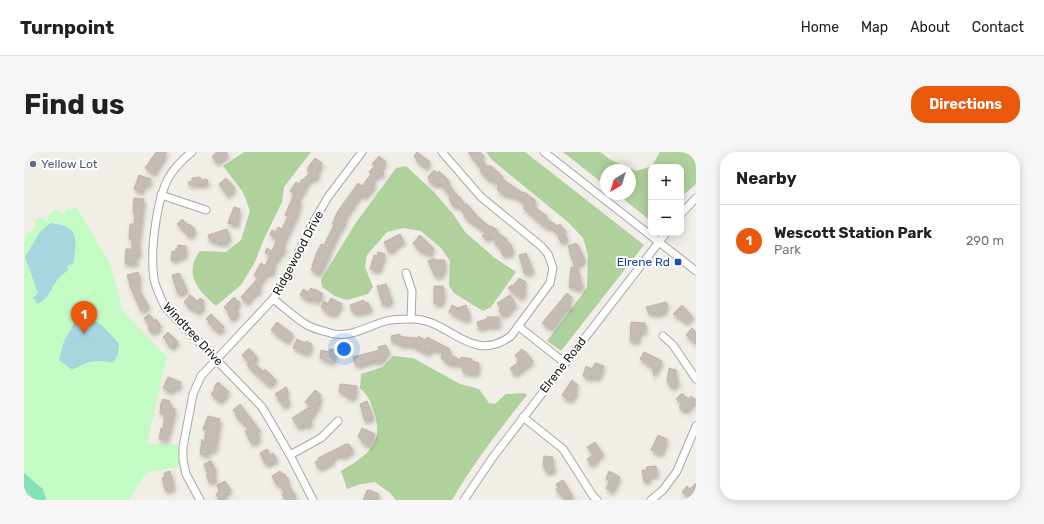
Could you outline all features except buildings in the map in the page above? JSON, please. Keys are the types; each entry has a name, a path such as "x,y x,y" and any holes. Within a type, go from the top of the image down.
{"street":[{"name":"Windtree Drive","path":"192,152 182,160 169,177 161,195 156,218 153,262 154,279 159,294 165,308 262,407 290,455 313,500"},
{"name":"Ridgewood Drive","path":"200,500 186,474 183,460 183,447 193,394 201,376 273,299 285,281 310,228 328,197 362,152"},
{"path":"273,299 308,325 332,334 353,333 386,321 411,318 433,323 469,343 483,346 493,346 511,336 550,283 553,268 548,254 541,246 481,198 442,152"},
{"path":"544,152 696,271"},
{"path":"161,195 206,210"},
{"path":"684,211 696,198"},
{"name":"Elrene Road","path":"464,500 493,457 523,417 664,236"},
{"path":"406,273 412,291 411,318"},
{"path":"518,326 565,363"},
{"path":"663,336 673,345 696,379"},
{"path":"523,417 563,449 597,500"},
{"path":"290,455 321,438 338,421"},
{"path":"651,500 663,490 677,471 696,426"}],"green space":[{"path":"244,152 311,152 284,187 282,202 263,241 255,262 241,285 216,306 195,282 193,267 200,251 226,252 241,240 250,211 243,192 223,166"},
{"path":"486,152 525,152 644,245 561,351 547,341 587,288 588,255 583,238 569,223 492,160"},
{"path":"563,152 600,152 611,160 620,164 600,164 600,181"},
{"path":"660,152 696,152 696,184 684,194 684,164 653,164"},
{"path":"406,166 434,192 453,214 465,232 495,258 516,272 491,307 483,311 454,293 449,286 450,261 441,248 421,231 403,228 387,232 367,255 365,267 373,287 368,294 347,300 335,296 322,287 321,280 355,224 396,168"},
{"path":"648,167 648,200 648,219 625,200 636,200 636,171"},
{"path":"77,208 110,263 123,311 167,357 147,443 180,445 181,466 146,473 129,500 24,500 24,243 27,234 35,228 35,220 39,217 47,221 49,214 55,209 64,215 66,210"},
{"path":"393,356 413,358 460,384 479,389 489,403 495,404 506,394 524,393 527,395 478,459 452,500 396,500 390,493 375,482 361,484 347,489 341,471 357,461 370,449 377,435 375,415 368,398 360,388 361,374 383,367"},
{"path":"24,473 43,489 46,500 24,500"}],"water":[{"path":"50,223 67,227 72,231 75,241 73,264 67,266 68,270 60,276 50,293 42,302 38,304 33,298 38,293 25,257 40,232"},
{"path":"83,317 99,323 119,344 118,354 113,363 96,361 72,370 59,360 64,341 75,322"}],"place":[{"name":"Yellow Lot","path":"33,164"},
{"name":"Elrene Rd","path":"678,262"},
{"name":"Wescott Station Park","path":"84,334"}]}
